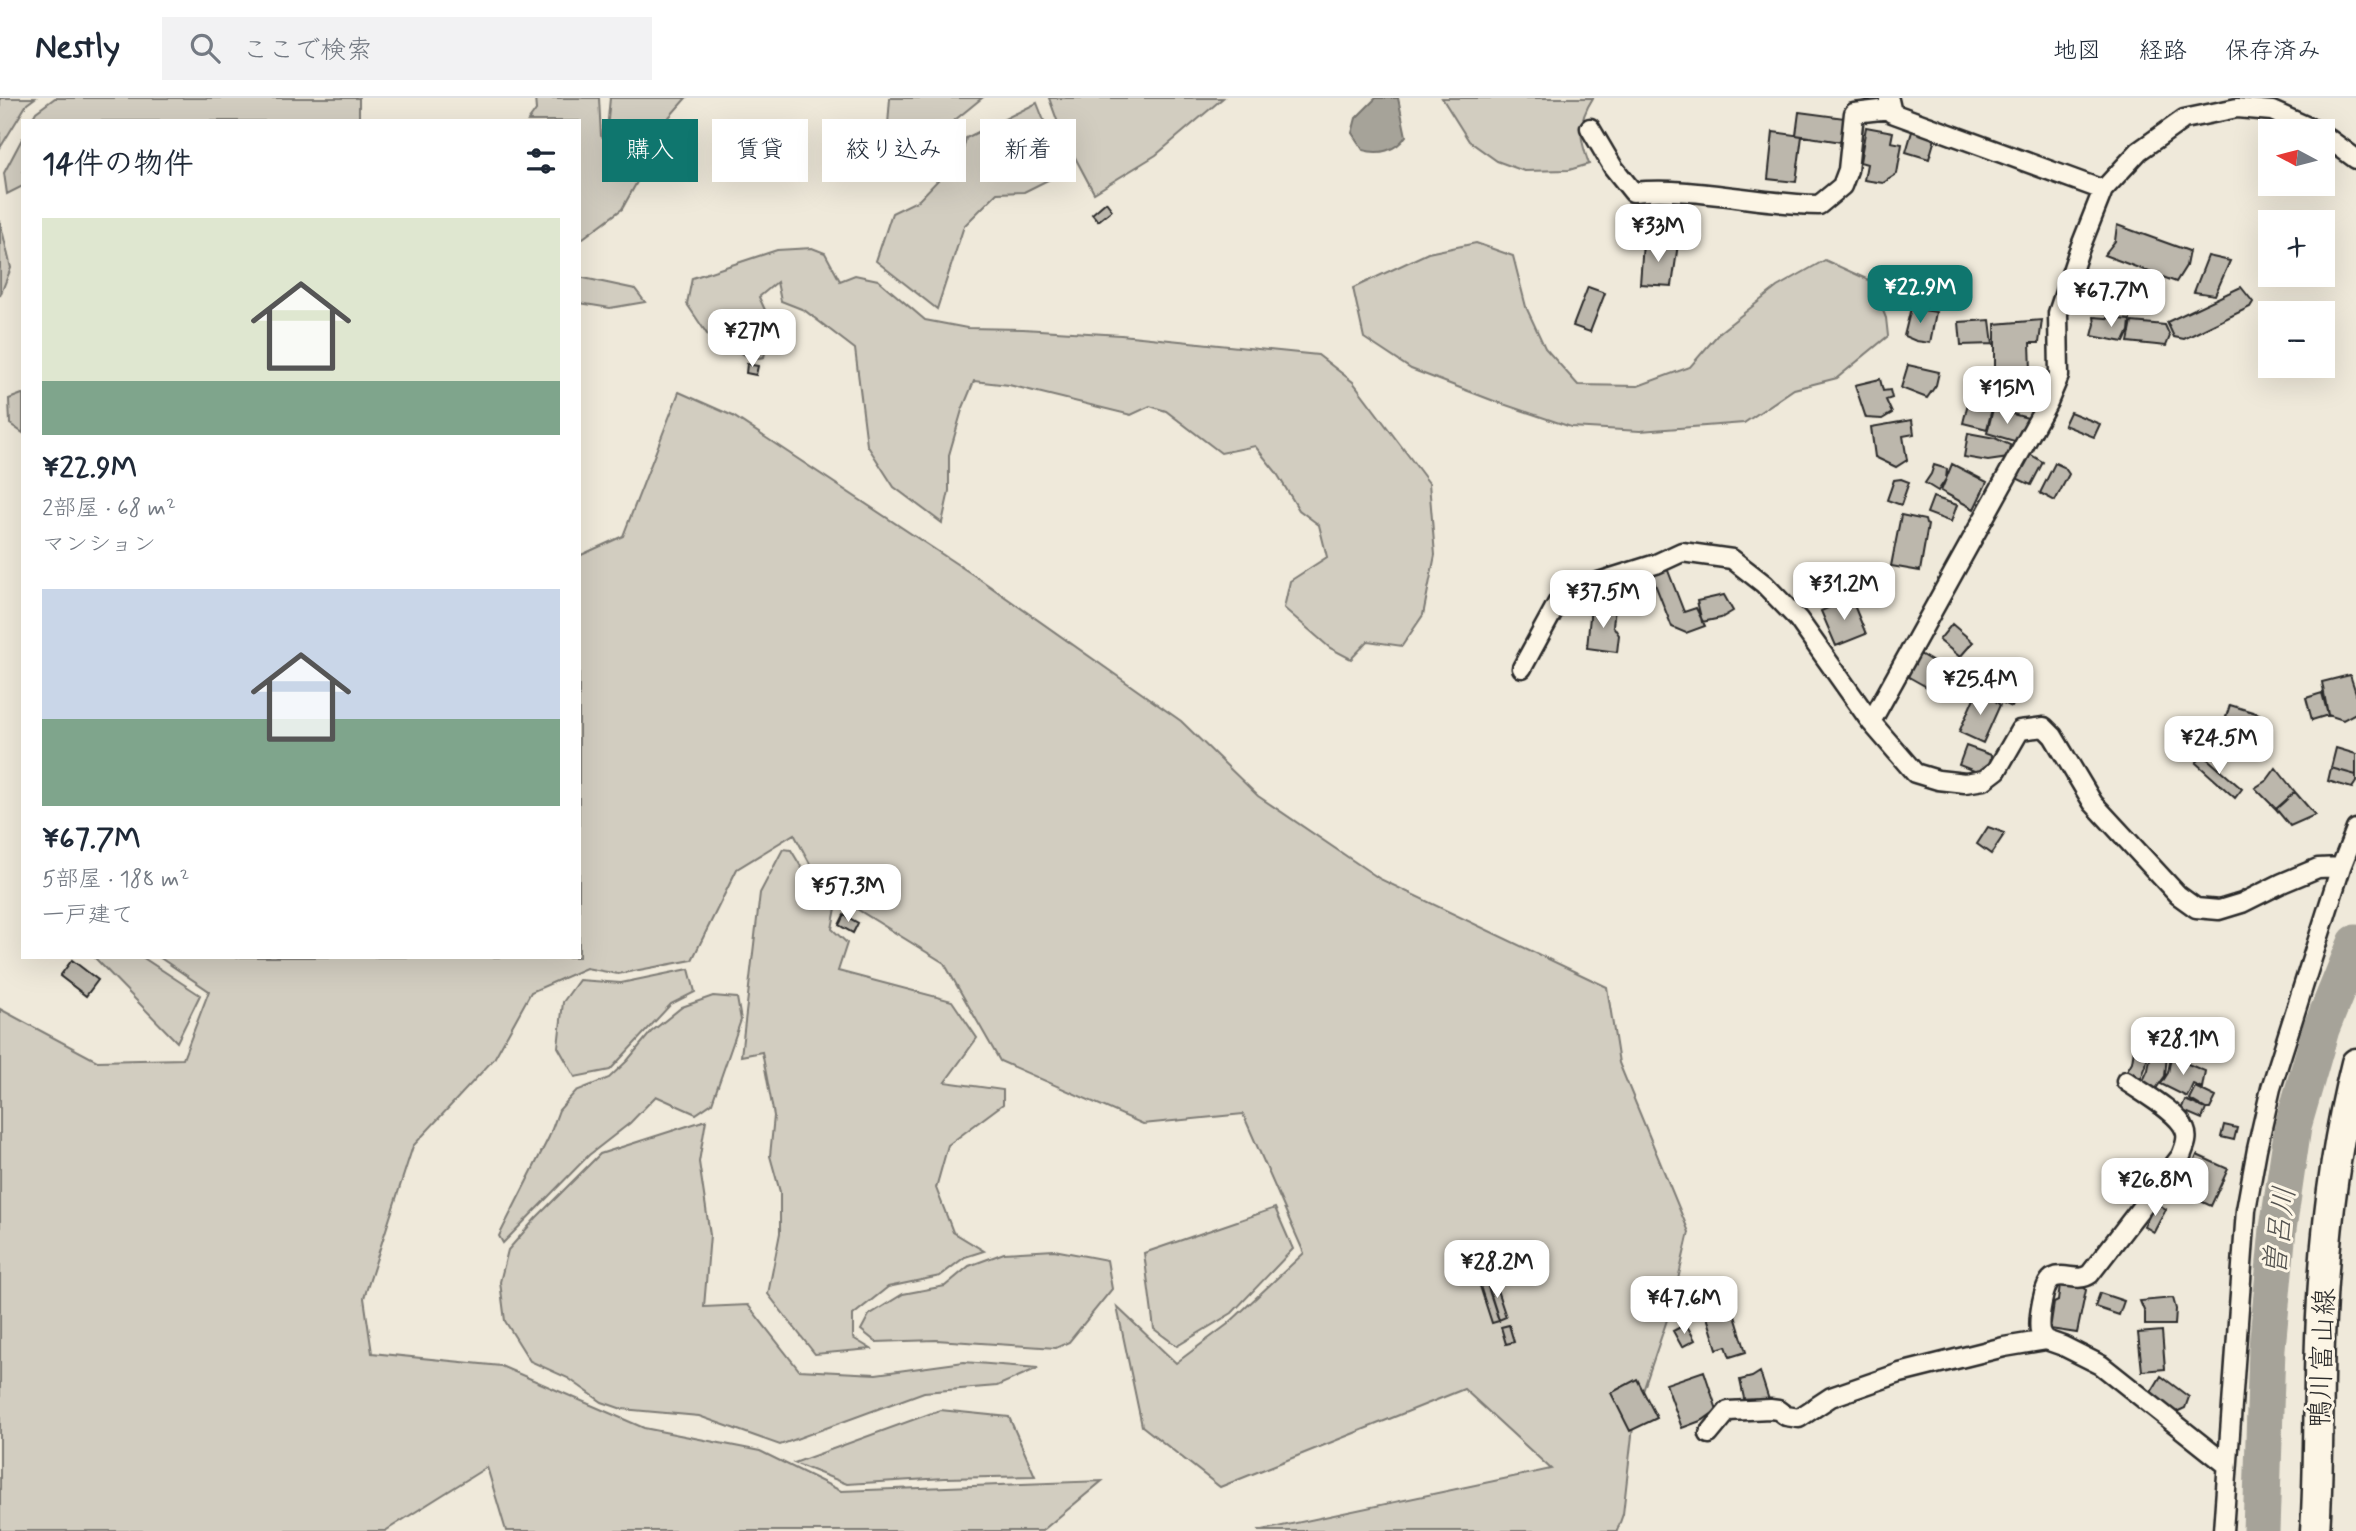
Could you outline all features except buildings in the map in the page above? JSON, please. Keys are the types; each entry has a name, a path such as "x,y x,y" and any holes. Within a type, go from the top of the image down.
{"main road":[{"name":"鴨川富山線","path":"2315,1531 2321,1315 2332,1189 2344,1114 2356,1063"}],"street":[{"path":"1590,128 1613,167 1633,192 1656,190 1781,204 1819,205 1842,186 1848,170 1854,113 1890,104 1892,113 2103,190"},
{"path":"1871,722 2025,448 2052,393 2059,376 2058,313 2103,190 2139,151 2184,119 2237,108 2272,111 2290,119"},
{"path":"2335,144 2356,159"},
{"path":"1522,668 1558,602 1580,588 1656,564 1682,552 1732,559 1764,584 1798,619 1871,722 1915,773 1938,780 1965,783 1984,780 1997,770 2020,730 2044,727 2053,736 2093,803 2178,895 2196,908 2219,910 2242,903 2318,868 2341,867"},
{"path":"2223,1531 2246,1210 2256,1149 2271,1088 2341,867 2356,829"},
{"path":"2046,1340 2040,1333 2040,1321 2045,1286 2050,1279 2078,1279 2090,1274 2181,1156 2185,1146 2185,1129 2179,1119 2126,1081"},
{"path":"1709,1434 1728,1411 1770,1409 1799,1418 1832,1397 1900,1373 2028,1341 2046,1340 2101,1365 2227,1465"}],"shaded area":[{"path":"0,98 35,98 27,104 0,148"},
{"path":"55,98 359,98 359,119 32,119 36,112"},
{"path":"535,98 599,98 602,182 637,182 622,209 581,240 581,119 529,119 536,110"},
{"path":"610,98 686,98 667,119 608,119"},
{"path":"890,98 982,98 956,119 888,119"},
{"path":"1049,98 1223,98 1156,155 1094,193 1076,159 1076,119 1057,119"},
{"path":"1376,98 1398,98 1406,136 1392,148 1375,152 1363,150 1352,133 1356,118"},
{"path":"1442,98 1593,98 1584,115 1581,130 1589,164 1569,170 1524,171 1497,161 1469,141"},
{"path":"1037,103 1043,119 1005,119"},
{"path":"980,131 980,182 1044,182 1024,192 997,193 964,226 937,309 876,261 892,213 919,200 936,182 966,182 966,138"},
{"path":"21,141 21,187 7,194 4,173"},
{"path":"0,221 11,268 0,296"},
{"path":"1476,243 1513,256 1526,307 1545,348 1578,385 1638,386 1690,367 1720,332 1777,287 1825,260 1871,281 1886,318 1888,336 1837,378 1794,389 1744,423 1640,431 1571,427 1411,369 1364,338 1353,288 1428,253"},
{"path":"812,248 825,253 840,281 855,275 878,280 925,320 967,328 1121,335 1318,355 1353,382 1429,483 1435,555 1423,615 1402,646 1368,641 1351,659 1330,648 1284,608 1290,581 1327,557 1319,525 1299,510 1276,472 1255,446 1221,453 1166,411 1150,406 1131,415 1009,385 974,381 949,455 949,491 942,523 894,487 867,445 855,349 804,310 781,301 777,282 759,297 772,325 764,357 752,359 707,334 687,304 692,278 777,250"},
{"path":"581,277 635,289 645,302 610,308 581,303"},
{"path":"679,392 733,416 981,580 1181,721 1258,796 1380,879 1607,987 1619,1063 1689,1232 1672,1305 1634,1418 1623,1514 1617,1531 1258,1531 1551,1469 1464,1389 1220,1487 1142,1426 1117,1307 1176,1363 1228,1324 1304,1253 1243,1114 1143,1124 1000,1061 944,963 823,888 794,834 737,869 692,960 618,974 586,968 531,992 494,1059 413,1146 364,1298 372,1353 501,1366 644,1428 760,1451 841,1491 1102,1481 1042,1531 506,1531 487,1467 385,1531 0,1531 0,1009 97,1061 183,1059 209,991 162,959 581,959 581,555 623,536"},
{"path":"21,395 21,432 10,424 9,399"},
{"path":"783,849 791,850 823,903 836,908 832,929 847,943 838,971 952,1001 977,1038 945,1082 1003,1090 1003,1104 948,1145 936,1188 953,1232 984,1251 965,1257 940,1276 888,1287 853,1315 853,1338 871,1349 815,1354 768,1294 780,1233 780,1192 770,1156 774,1116 762,1052 741,1056 760,893"},
{"path":"96,959 145,959 200,995 177,1042"},
{"path":"689,969 695,992 671,1004 610,1070 575,1077 558,1047 563,1002 579,980 621,983"},
{"path":"713,996 737,998 741,1020 712,1103 696,1114 656,1096 630,1123 589,1155 503,1243 499,1236 549,1137 559,1110 576,1091 609,1078 651,1032 682,1007"},
{"path":"706,1120 699,1162 710,1235 704,1307 748,1305 799,1370 876,1374 964,1362 1038,1368 997,1386 924,1392 780,1445 699,1416 622,1409 602,1402 568,1378 530,1361 505,1321 500,1282 508,1250 600,1154"},
{"path":"1275,1208 1293,1249 1232,1313 1177,1346 1154,1329 1144,1253"},
{"path":"1054,1250 1107,1260 1112,1289 1069,1342 1056,1348 936,1340 876,1342 861,1330 869,1315 903,1294 945,1286 969,1266 1004,1253"},
{"path":"940,1410 1009,1417 1035,1476 847,1484 794,1463"}],"waterway":[{"name":"曽呂川","path":"2261,1531 2267,1348 2278,1229 2293,1126 2321,1029 2356,943"}]}
